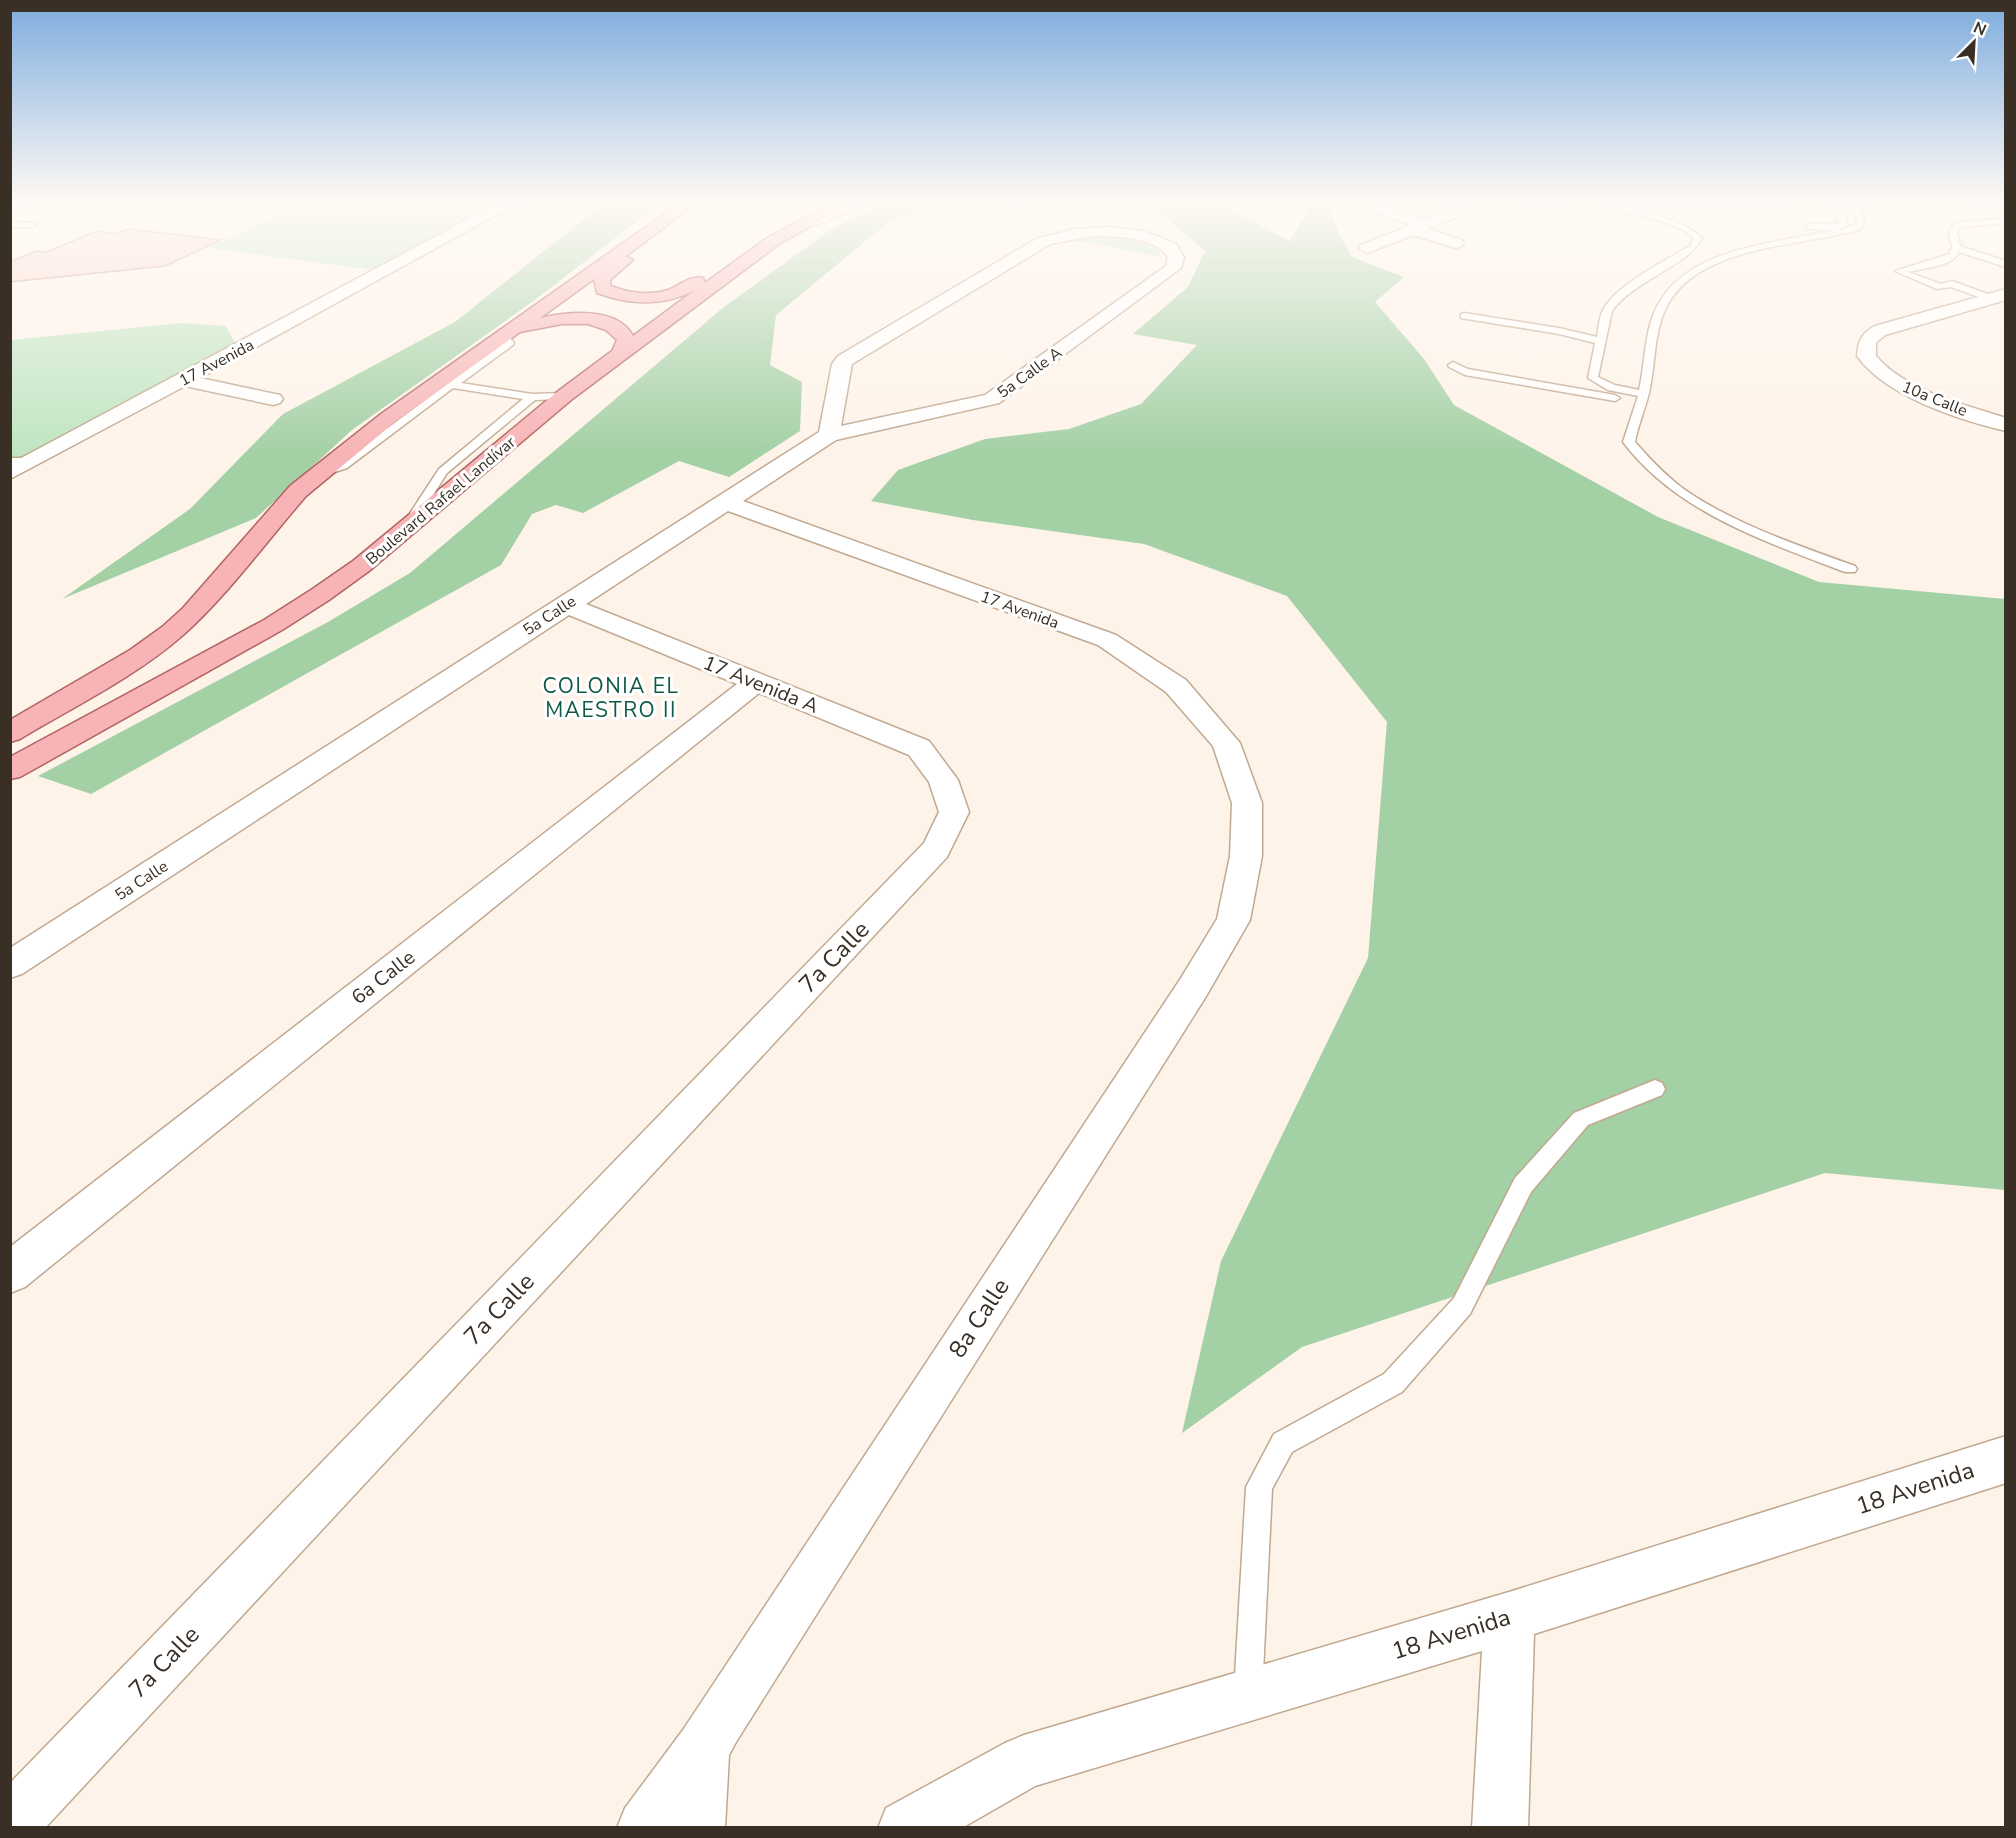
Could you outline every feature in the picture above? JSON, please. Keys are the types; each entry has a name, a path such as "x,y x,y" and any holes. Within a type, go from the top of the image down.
{"main road":[{"path":"10,734 139,656 171,632 192,613 298,491 315,475 388,418 575,286"},
{"path":"603,286 603,289 629,297 666,298 692,286"},
{"name":"Boulevard Rafael Landívar","path":"10,770 273,625 361,566 564,396 713,286"},
{"path":"505,337 544,322 573,319 594,320 616,327 623,333 626,340 620,355"}],"street":[{"name":"17 Avenida","path":"10,473 358,286"},
{"name":"5a Calle A","path":"969,286 845,360 842,364 829,435 992,399 1148,286"},
{"name":"10a Calle","path":"1992,298 1875,333 1865,346 1865,353 1870,361 1890,379 1909,390 2006,425"},
{"path":"182,380 273,399"},
{"name":"5a Calle","path":"10,965 829,435"},
{"name":"17 Avenida","path":"725,502 1107,640 1176,686 1201,713 1226,743 1247,803"},
{"name":"17 Avenida A","path":"566,605 919,748 943,780"},
{"name":"6a Calle","path":"10,1273 756,682"},
{"name":"7a Calle","path":"10,1824 936,849 954,812 943,780"},
{"name":"8a Calle","path":"698,1827 702,1749 1193,988 1233,920 1246,856 1247,803"},
{"name":"18 Avenida","path":"906,1827 1024,1761 1509,1617 2006,1459"},
{"path":"1500,1827 1509,1617"},
{"path":"645,1827 702,1749"}],"lane":[{"path":"1632,286 1614,301 1607,311 1593,378 1612,388 1642,398"},
{"path":"1680,286 1664,304 1656,327 1642,398 1633,422 1629,442 1649,464 1688,497 1744,527 1850,569"},
{"path":"1937,286 1992,298"},
{"path":"1464,316 1559,331 1599,342"},
{"path":"315,475 342,466 509,343 505,337"},
{"path":"1453,365 1465,372 1642,398"},
{"path":"459,378 455,385 532,397 564,396"},
{"path":"407,528 443,471 532,397"},
{"path":"10,461 32,461"},
{"path":"1248,1695 1259,1487 1283,1443 1393,1383 1462,1306 1523,1185 1581,1119 1655,1089"}],"green space":[{"path":"500,286 553,286 352,430 256,518 62,599 190,509 283,414 455,322"},
{"path":"753,286 811,286 776,315 770,365 802,382 800,431 729,477 679,461 583,513 556,505 532,514 501,565 91,794 38,776 328,622 410,573 724,307"},
{"path":"1394,286 1375,302 1424,359 1454,405 1658,517 1819,582 2005,599 2005,1190 1825,1173 1302,1347 1182,1433 1221,1261 1368,958 1387,722 1287,596 1144,544 973,520 871,501 898,470 985,439 1069,429 1141,404 1197,345 1133,334 1188,287"},
{"path":"181,323 226,326 235,343 11,463 11,340"}],"district":[{"name":"COLONIA EL MAESTRO II","path":"611,698"}]}
